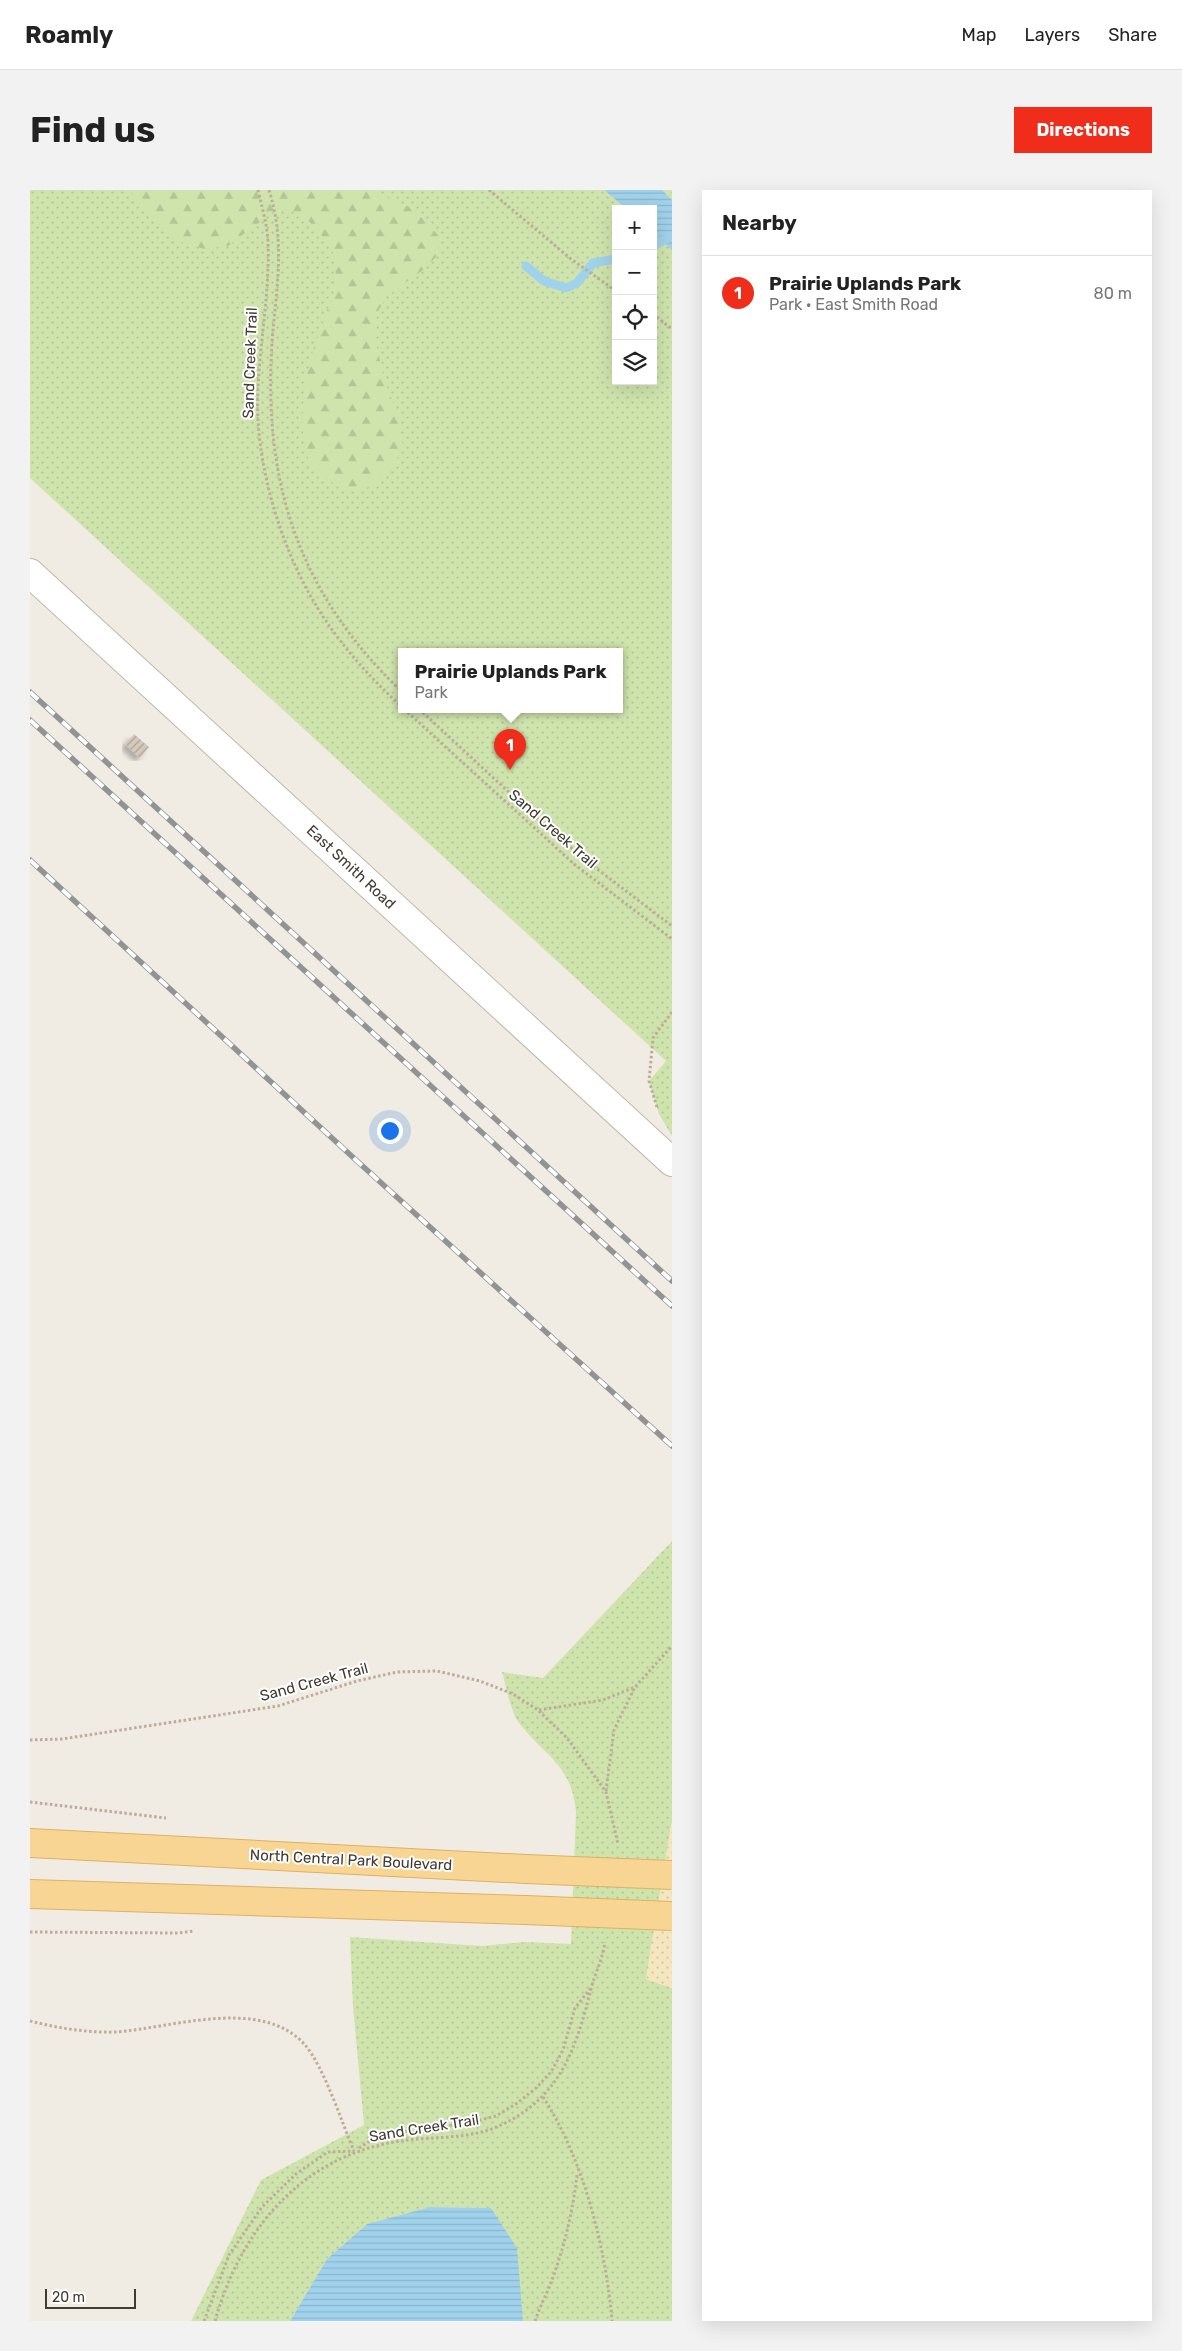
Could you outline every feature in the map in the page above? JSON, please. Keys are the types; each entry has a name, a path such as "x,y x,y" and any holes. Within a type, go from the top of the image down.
{"main road":[{"name":"North Central Park Boulevard","path":"30,1843 672,1875"},
{"path":"30,1894 672,1916"}],"street":[{"name":"East Smith Road","path":"30,573 672,1162"}],"path":[{"name":"Sand Creek Trail","path":"258,190 268,241 257,392 259,424 268,483 286,542 314,601 352,656 398,704"},
{"path":"269,190 278,226 280,253 270,393 272,434 277,469 287,510 303,553 322,594 349,634 380,671 398,688"},
{"path":"489,190 571,259 612,288"},
{"path":"657,317 672,328"},
{"name":"Sand Creek Trail","path":"408,713 574,864 672,939"},
{"path":"423,713 540,821 588,862 672,926"},
{"path":"658,1114 649,1081 653,1038 672,1012"},
{"name":"Sand Creek Trail","path":"30,1740 62,1739 278,1706 357,1681 396,1672 437,1671 480,1681 513,1694 538,1710 567,1738 606,1792 614,1730 636,1687 672,1646"},
{"name":"Sand Creek Trail","path":"538,1710 603,1700 636,1687"},
{"path":"30,1932 178,1934"},
{"path":"204,2321 228,2255 262,2207 297,2173 328,2152 354,2151 379,2135 469,2123 496,2116 516,2104 536,2088 551,2072 563,2050 575,2008 592,1987"},
{"path":"30,2021 60,2029 115,2032 188,2022 246,2018 270,2023 289,2030 305,2045 318,2065 354,2151"},
{"name":"Sand Creek Trail","path":"214,2321 227,2285 241,2255 258,2228 276,2206 299,2184 327,2165 354,2151 402,2141 471,2134 501,2125 527,2110 542,2097 563,2073 574,2050 582,2025"},
{"path":"542,2097 557,2119 578,2172 600,2239 609,2282 612,2321"},
{"path":"535,2321 553,2277 565,2240 574,2205 578,2172"}],"green space":[{"path":"30,190 672,190 672,1136 659,1114 649,1081 666,1061 30,478"},
{"path":"130,190 371,190 412,208 441,238 436,257 423,270 387,296 377,313 376,342 384,380 398,415 403,447 390,473 365,489 343,490 317,471 305,453 302,423 304,388 313,350 337,283 332,247 307,219 281,206 228,246 204,249 178,241 142,208"},
{"path":"672,1541 672,1820 646,1979 672,1988 672,2321 523,2321 521,2299 491,2208 430,2207 367,2224 327,2259 290,2321 191,2321 261,2180 364,2125 353,2006 350,1937 481,1946 524,1942 571,1944 576,1812 573,1796 569,1782 556,1762 516,1719 502,1672 543,1678"}],"sand":[{"path":"672,1820 672,1988 646,1979"}],"water":[{"path":"604,190 662,190 672,200 672,250 657,235 657,205 622,205"},
{"path":"430,2207 491,2208 517,2248 523,2321 290,2321 327,2259 367,2224"}],"building":[{"path":"134,734 149,747 140,758 125,744"}],"waterway":[{"path":"657,244 672,236"},
{"path":"526,266 544,281 566,288 577,283 593,263 612,260"}],"railway":[{"path":"30,692 672,1281"},
{"path":"30,720 672,1306"},
{"path":"30,860 357,1161 672,1446"}],"place":[{"name":"Prairie Uplands Park","path":"510,770"}]}
